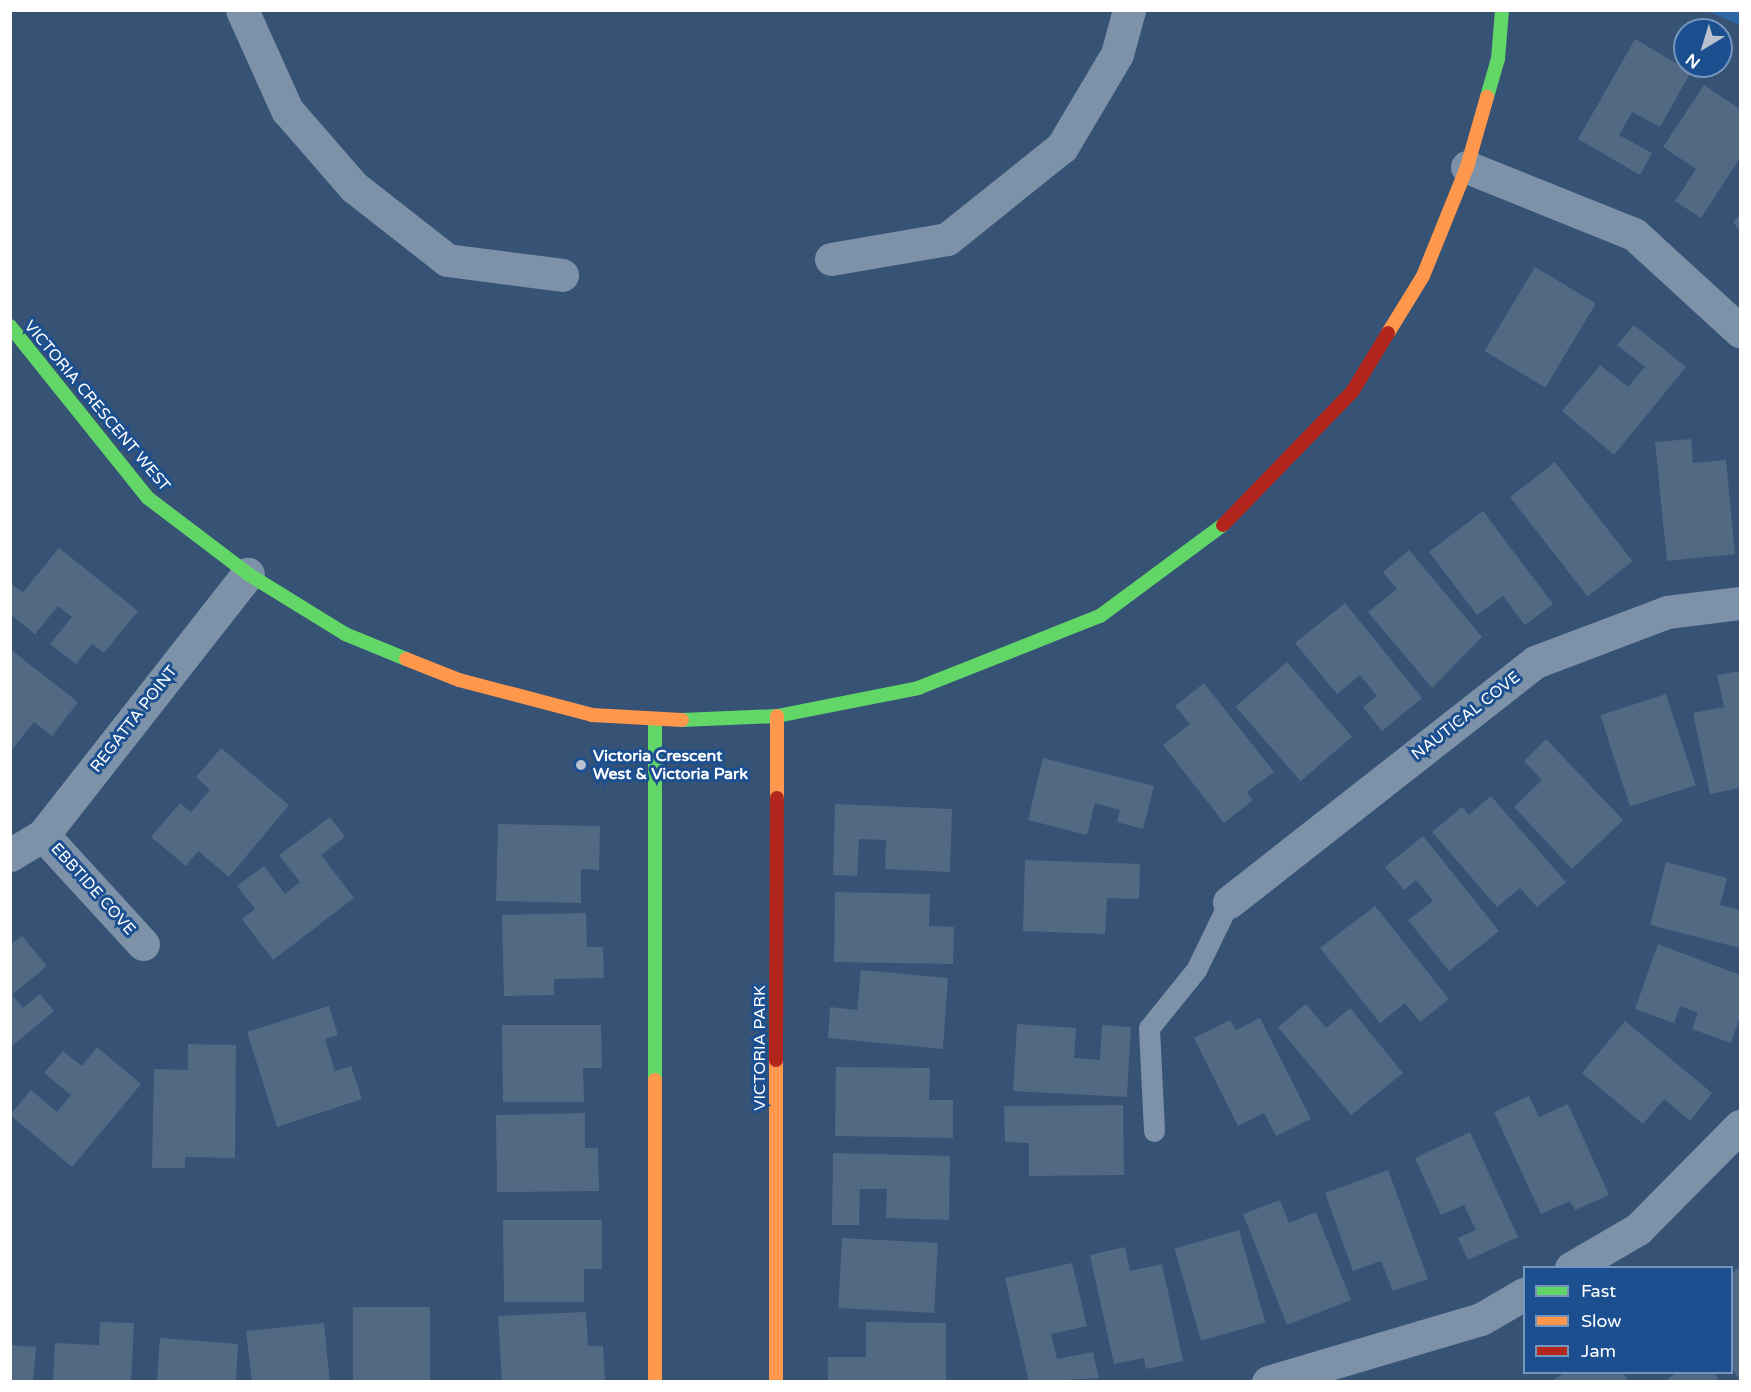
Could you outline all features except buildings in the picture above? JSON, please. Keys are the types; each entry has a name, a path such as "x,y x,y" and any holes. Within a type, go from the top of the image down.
{"street":[{"path":"242,10 287,110 354,187 447,260 562,275"},
{"path":"831,259 947,239 1062,147 1117,54 1129,10"},
{"name":"VICTORIA CRESCENT WEST","path":"10,326 148,498 248,574 345,634 459,680 592,715 655,721 777,716 918,688 1100,616 1236,515 1352,392 1423,276 1467,167 1498,59 1502,10"},
{"path":"1467,167 1634,234 1740,331"},
{"name":"REGATTA POINT","path":"10,855 43,835 248,574"},
{"name":"NAUTICAL COVE","path":"1228,902 1535,662 1667,612 1740,603"},
{"name":"VICTORIA PARK","path":"776,1382 777,716"},
{"path":"655,721 655,1382"},
{"name":"EBBTIDE COVE","path":"43,835 143,944"},
{"path":"1574,1266 1638,1229 1740,1126"},
{"path":"1268,1382 1481,1319 1523,1295"}],"lane":[{"path":"1154,1131 1149,1028 1196,970 1228,902"}],"shaded area":[{"path":"1707,11 1740,11 1740,25 1733,22 1733,18 1724,18"}],"traffic: fast":[{"path":"1487,97 1498,59 1502,10"},
{"path":"10,326 148,498 248,574 345,634 406,659"},
{"path":"682,720 777,716 918,688 1100,616 1223,525"},
{"path":"655,721 655,1080"}],"traffic: slow":[{"path":"1388,333 1423,276 1467,167 1487,97"},
{"path":"406,659 459,680 592,715 682,720"},
{"path":"777,716 777,798"},
{"path":"776,1060 776,1382"},
{"path":"655,1080 655,1382"}],"traffic: jam":[{"path":"1223,525 1352,392 1388,333"},
{"path":"776,1060 777,798"}],"place":[{"name":"Victoria Crescent West & Victoria Park","path":"581,765"}]}
